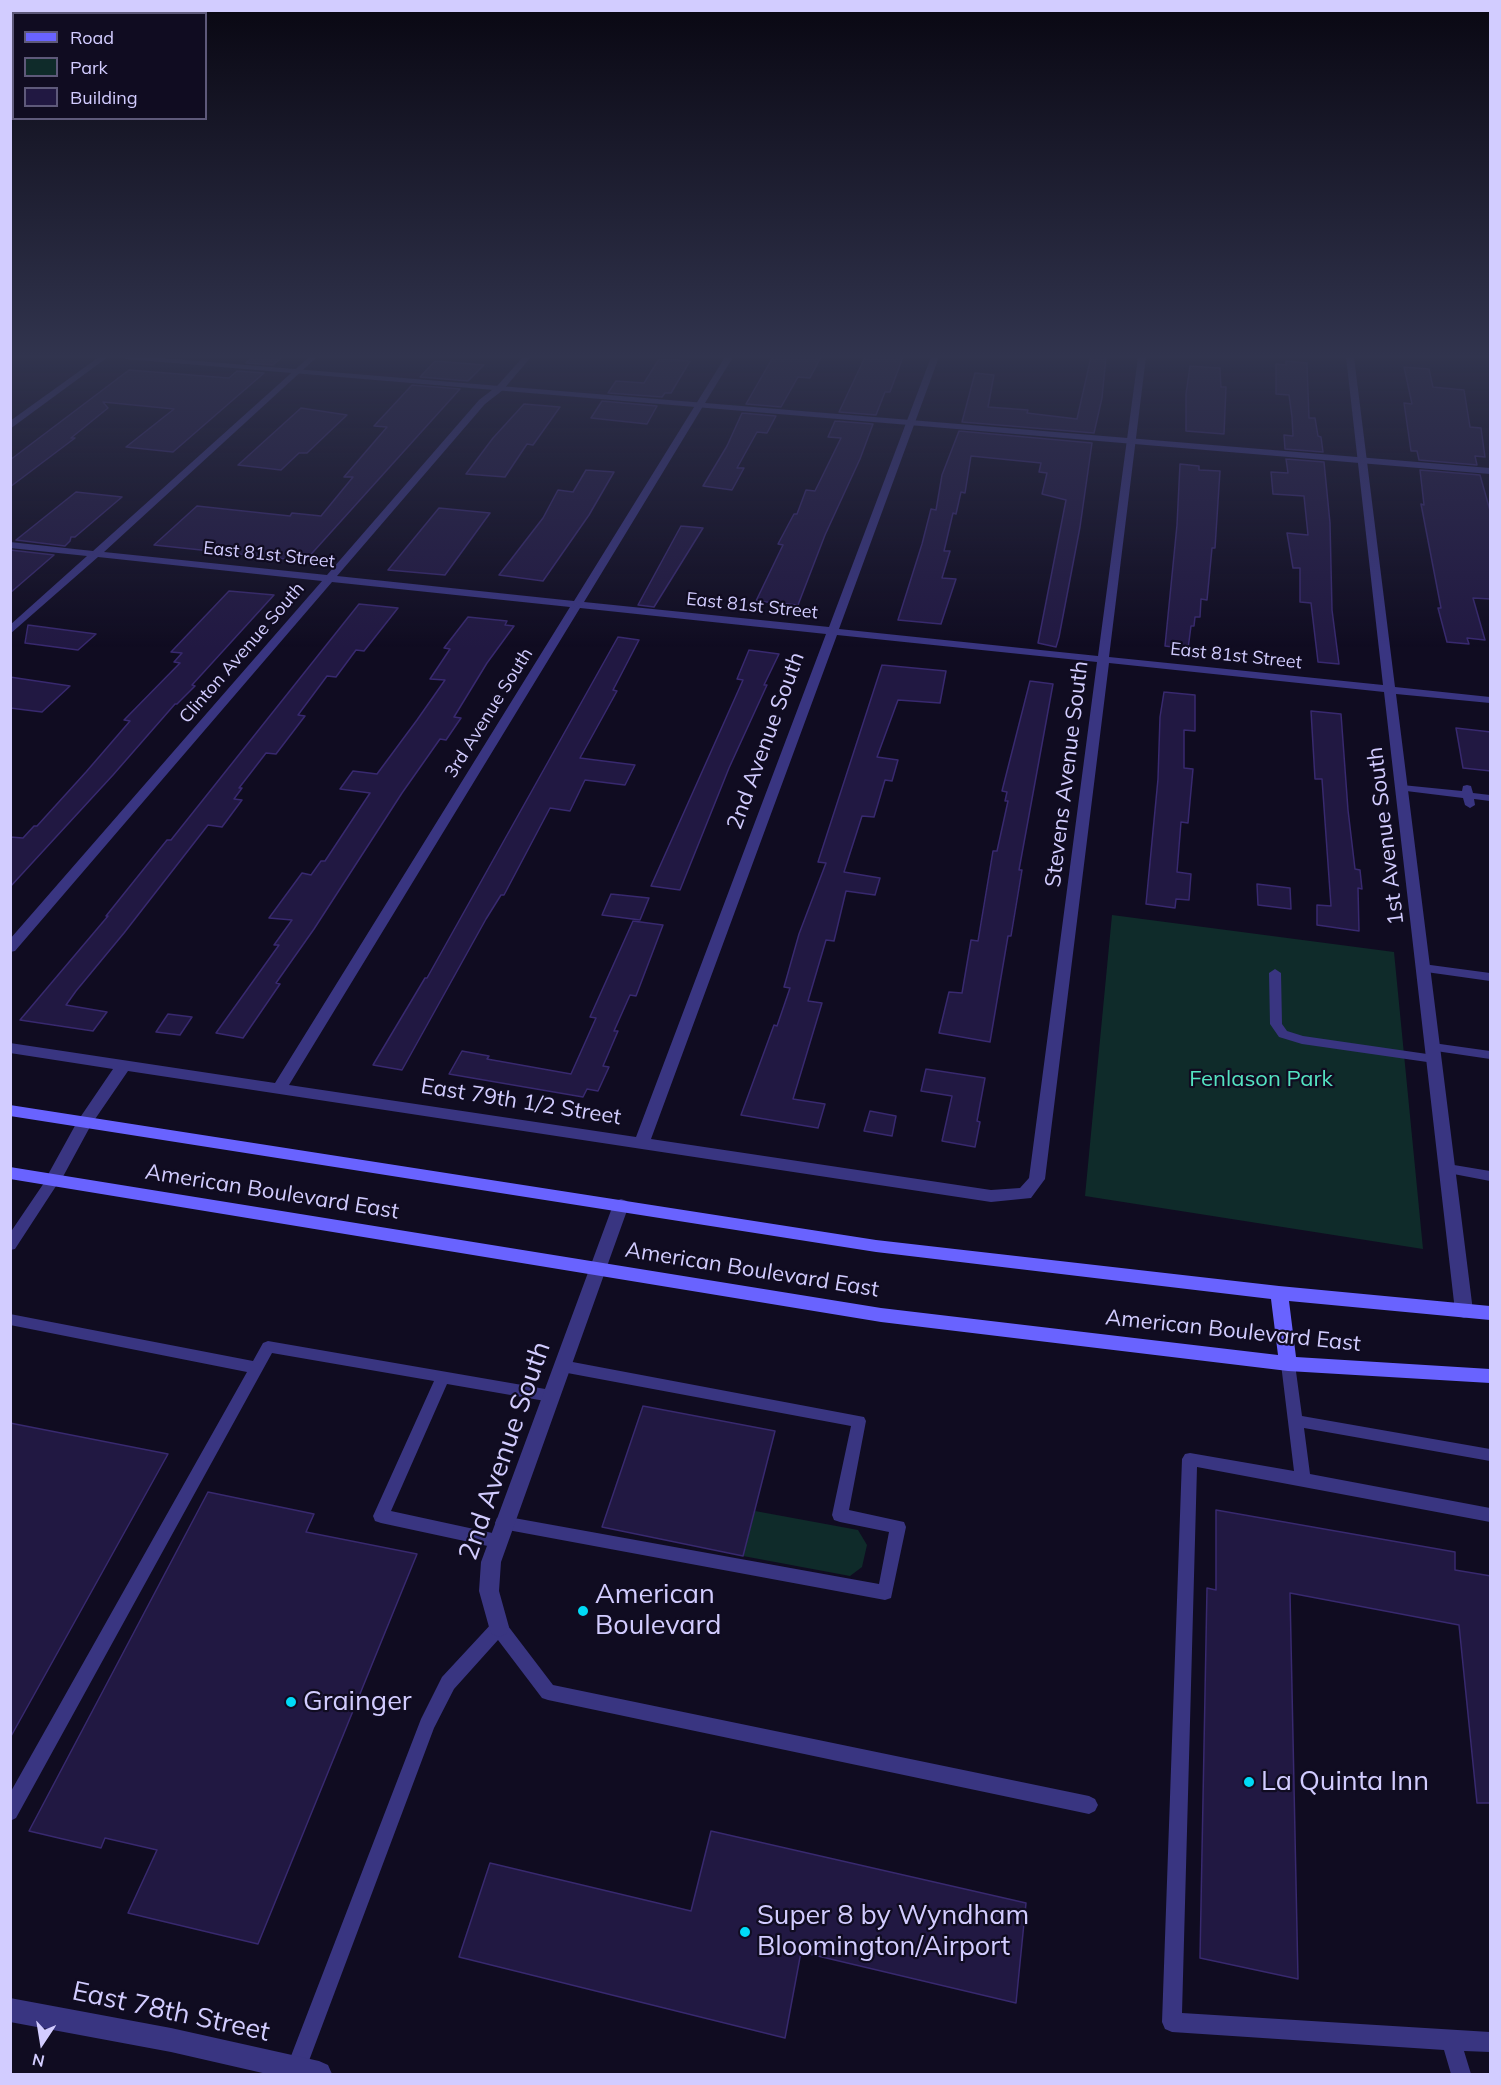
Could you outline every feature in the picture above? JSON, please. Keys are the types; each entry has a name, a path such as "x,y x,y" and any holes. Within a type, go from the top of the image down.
{"main road":[{"name":"American Boulevard East","path":"10,1110 876,1246 1279,1293 1491,1313"},
{"name":"American Boulevard East","path":"10,1173 881,1315 1288,1364 1491,1376"},
{"path":"1279,1293 1288,1364"}],"street":[{"path":"10,631 205,454"},
{"name":"Clinton Avenue South","path":"10,948 437,454"},
{"name":"3rd Avenue South","path":"279,1088 668,454"},
{"name":"2nd Avenue South","path":"642,1143 898,454"},
{"name":"Stevens Avenue South","path":"1025,1194 1037,1179 1129,454"},
{"path":"1296,454 1491,471"},
{"name":"1st Avenue South","path":"1361,454 1464,1311"},
{"name":"East 81st Street","path":"10,545 1491,700"},
{"name":"East 79th 1/2 Street","path":"10,1048 991,1196 1025,1194"},
{"path":"53,1180 85,1122 123,1066"},
{"name":"2nd Avenue South","path":"499,1626 489,1591 491,1562 500,1532 621,1205"},
{"name":"East 78th Street","path":"10,2010 171,2040 308,2072"}],"lane":[{"path":"1402,788 1491,798"},
{"path":"1423,968 1491,976"},
{"path":"1275,973 1276,1024 1283,1034 1302,1040 1433,1053 1491,1055"},
{"path":"1448,1169 1491,1176"},
{"path":"10,1245 53,1180"},
{"path":"10,1319 256,1368"},
{"path":"10,1812 268,1347 550,1396"},
{"path":"1288,1364 1303,1479"},
{"path":"443,1377 381,1516 500,1532 885,1593 898,1527 840,1515 859,1421 562,1366"},
{"path":"1296,1421 1491,1455"},
{"path":"1491,1515 1190,1460 1172,2022 1491,2043"},
{"path":"308,2072 427,1725 448,1683 499,1626 548,1692 1089,1805"},
{"path":"1451,2041 1461,2074"}],"green space":[{"name":"Fenlason Park","path":"1112,915 1394,952 1423,1249 1085,1196"},
{"path":"755,1511 858,1530 867,1545 862,1567 850,1576 743,1556"}],"building":[{"path":"18,454 53,454 10,487 10,460"},
{"path":"250,454 298,454 281,470 238,465"},
{"path":"364,454 401,454 305,561 154,545 197,506 290,516 292,513 321,516 353,477 344,477"},
{"path":"481,454 520,454 505,477 466,474"},
{"path":"722,454 745,454 737,468 744,468 732,490 703,486"},
{"path":"833,454 862,454 825,535 798,605 756,601 783,545 778,544 794,514 797,514 806,490 815,491"},
{"path":"950,454 1090,454 1080,527 1056,647 1038,643 1066,500 1042,494 1047,473 1039,472 1041,463 971,456 965,493 961,492 956,514 953,513 944,551 950,551 942,578 956,579 941,624 898,620 931,509 936,510 942,475"},
{"path":"1418,454 1485,454 1485,457 1475,456 1477,465 1419,460"},
{"path":"1286,459 1324,462 1330,523 1332,610 1339,664 1318,662 1311,603 1300,602 1300,568 1293,568 1287,533 1308,535 1304,496 1273,494 1271,472 1288,473"},
{"path":"1180,464 1199,466 1199,470 1220,471 1215,548 1212,548 1207,600 1201,599 1200,617 1195,617 1194,626 1191,626 1188,649 1165,646 1177,525"},
{"path":"586,470 614,472 589,515 543,581 499,575 543,518 558,490 573,492"},
{"path":"1420,470 1480,475 1491,514 1491,599 1473,598 1485,640 1467,638 1469,644 1447,642 1438,608 1441,608 1421,504 1424,505"},
{"path":"76,492 122,497 75,537 71,537 65,546 16,540"},
{"path":"439,508 490,513 445,575 388,570"},
{"path":"681,526 703,528 654,607 638,605"},
{"path":"10,550 54,555 10,593"},
{"path":"229,591 274,595 192,685 195,686 175,704 10,887 10,837 23,838 34,826 37,826 86,772 130,721 124,720 180,663 174,662 182,653 171,652"},
{"path":"359,604 398,608 364,651 356,650 336,677 327,676 298,715 305,716 276,754 266,753 239,788 242,788 234,799 242,800 222,827 208,825 76,991 66,1005 107,1012 93,1031 20,1020 108,916 106,916 167,840 171,840"},
{"path":"468,617 507,621 505,625 514,626 487,663 454,717 461,718 446,740 440,739 402,793 314,929 276,983 280,984 243,1038 216,1033 279,945 274,945 292,920 269,918 302,873 311,875 321,861 325,861 370,793 340,789 353,771 377,774 445,680 430,679 450,649 444,648"},
{"path":"28,625 96,634 78,650 25,643"},
{"path":"618,637 639,640 613,690 617,691 580,758 635,765 625,785 585,780 570,811 550,808 504,895 501,895 486,919 402,1070 373,1065 427,978"},
{"path":"749,650 779,654 729,768 680,890 651,886 743,680 737,679"},
{"path":"882,665 946,671 940,703 898,700 877,757 898,760 892,781 885,780 874,817 862,816 844,872 880,878 875,895 846,891 834,941 826,940 808,1001 822,1003 793,1099 825,1104 818,1128 741,1115 790,988 784,987 799,934 826,863 818,862"},
{"path":"10,677 70,686 42,712 10,708"},
{"path":"1030,681 1053,684 1019,870 1022,870 1011,936 1008,936 990,1042 939,1033 949,992 962,993 971,940 978,941 993,851 997,851 1008,801 1005,801 1007,792 1002,791"},
{"path":"1164,692 1195,695 1195,731 1184,730 1184,768 1193,769 1188,823 1181,822 1177,872 1191,874 1189,900 1176,899 1175,908 1146,904 1158,779 1160,717"},
{"path":"1311,711 1341,714 1355,869 1360,870 1362,889 1358,888 1359,931 1317,925 1317,905 1331,906 1322,779 1315,779"},
{"path":"1456,728 1491,732 1491,771 1463,768"},
{"path":"1257,884 1290,888 1291,909 1258,905"},
{"path":"611,894 649,898 640,920 602,915"},
{"path":"633,921 663,925 636,996 630,995 614,1031 618,1031 603,1066 609,1067 598,1091 587,1089 583,1097 449,1074 462,1051 489,1056 487,1059 571,1074 596,1018 590,1017"},
{"path":"168,1014 192,1017 180,1035 156,1032"},
{"path":"926,1069 985,1078 975,1147 942,1141 952,1096 921,1091"},
{"path":"870,1111 896,1116 892,1136 864,1131"},
{"path":"643,1406 775,1431 743,1556 602,1527"},
{"path":"10,1423 168,1454 10,1738"},
{"path":"208,1492 314,1514 306,1532 417,1554 258,1944 128,1913 157,1850 105,1838 101,1848 29,1831"},
{"name":"La Quinta Inn","path":"1216,1510 1455,1552 1455,1570 1491,1576 1491,1803 1477,1803 1459,1625 1290,1593 1298,1979 1200,1958 1207,1588 1216,1590"},
{"name":"Super 8 by Wyndham Bloomington/Airport","path":"711,1831 1026,1903 1016,2003 801,1952 785,2038 459,1957 490,1863 691,1911"}],"place":[{"name":"American Boulevard","path":"583,1611"},
{"name":"Grainger","path":"291,1702"},
{"name":"La Quinta Inn","path":"1249,1782"},
{"name":"Super 8 by Wyndham Bloomington/Airport","path":"745,1932"}]}
